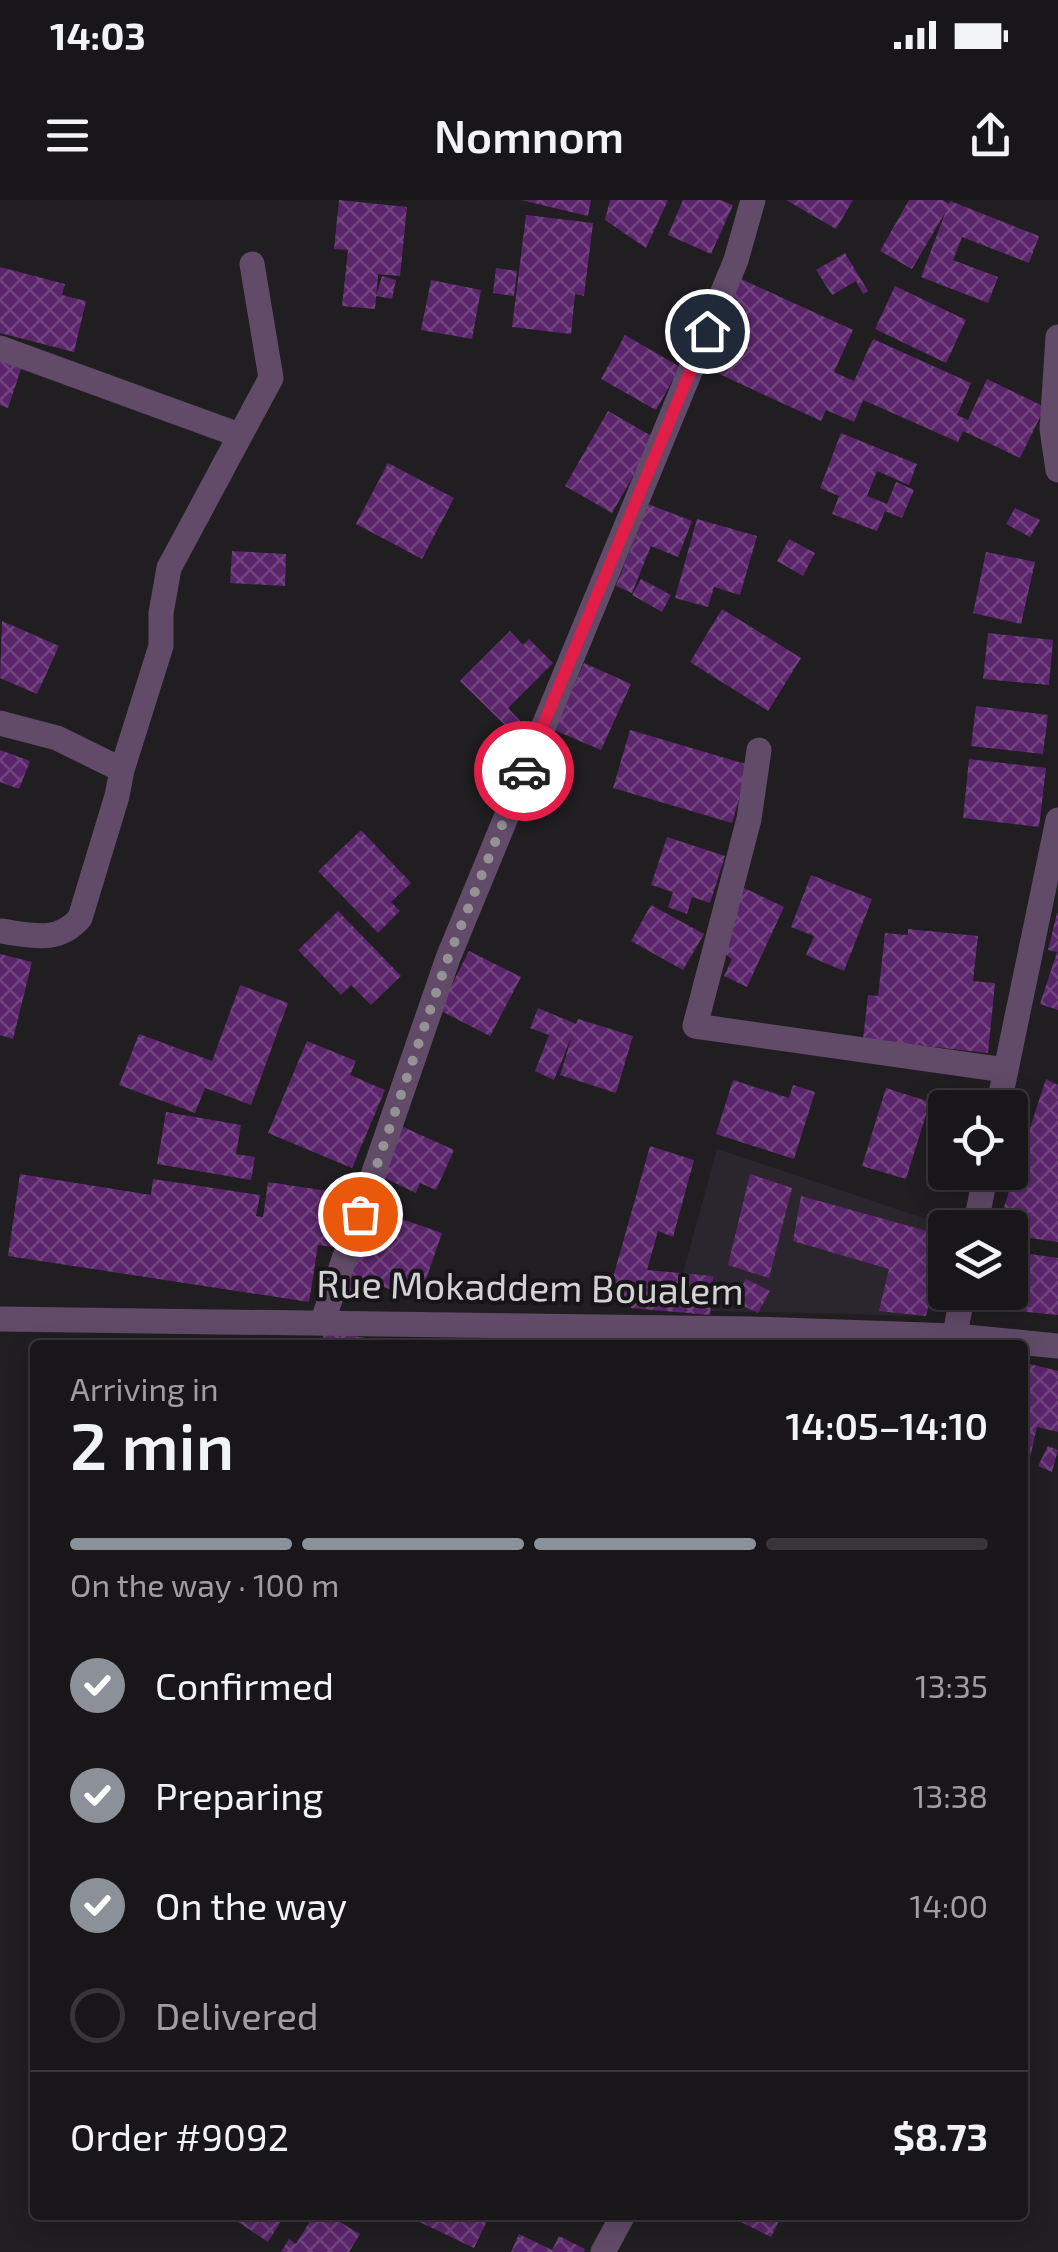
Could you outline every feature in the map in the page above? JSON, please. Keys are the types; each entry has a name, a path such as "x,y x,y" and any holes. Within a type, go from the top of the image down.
{"street":[{"path":"322,1323 448,958 736,260 753,200"},
{"path":"0,931 50,937 70,929 80,918 161,646 160,612 169,568 271,378 252,264"},
{"path":"1058,337 1052,429 1058,470"},
{"path":"0,348 239,435"},
{"path":"0,723 57,738 122,770"},
{"path":"759,750 749,819 695,1026 1005,1070"},
{"path":"1001,1090 1058,820"},
{"path":"954,1340 960,1310"},
{"name":"Rue Mokaddem Boualem","path":"0,1319 322,1323 954,1340"},
{"name":"Rue Mokaddem Boualem","path":"1028,1344 1058,1346"},
{"path":"603,2252 620,2220"}],"shaded area":[{"path":"717,1149 928,1220 926,1316 673,1310"}],"building":[{"path":"339,200 407,207 400,276 375,274 375,309 342,306 348,250 334,249"},
{"path":"521,200 591,200 588,216"},
{"path":"610,200 668,200 646,248 605,220"},
{"path":"683,200 720,200 733,205 711,254 668,235"},
{"path":"786,200 853,200 836,229"},
{"path":"909,200 943,200 949,204 950,201 1039,236 1029,263 962,237 953,260 998,277 988,303 921,277 946,211 912,269 880,251"},
{"path":"526,215 593,223 584,296 575,294 571,334 512,327"},
{"path":"845,253 868,291 863,294 856,281 832,295 816,270"},
{"path":"0,267 65,284 62,295 86,301 74,352 0,333"},
{"path":"496,268 517,271 514,296 493,293"},
{"path":"382,276 396,280 392,299 376,296"},
{"path":"741,279 853,330 834,372 854,381 873,339 971,383 957,415 968,420 987,379 1045,407 1020,458 963,431 958,442 863,400 854,422 826,410 821,421 702,366"},
{"path":"431,280 481,290 472,339 421,330"},
{"path":"895,286 966,320 946,363 875,329"},
{"path":"625,335 680,367 656,410 601,379"},
{"path":"0,352 24,360 8,408 0,405"},
{"path":"608,411 655,438 612,513 565,486"},
{"path":"841,433 917,464 909,485 877,471 867,496 887,504 896,482 914,490 902,518 885,511 877,531 832,514 839,496 820,488"},
{"path":"388,463 454,498 422,559 356,524"},
{"path":"648,504 692,521 678,557 651,546 632,593 616,586"},
{"path":"1015,508 1040,520 1030,537 1006,524"},
{"path":"697,519 757,536 740,595 714,587 708,607 675,598"},
{"path":"789,539 815,553 803,576 777,561"},
{"path":"232,551 286,554 285,586 230,583"},
{"path":"986,552 1035,562 1021,624 973,613"},
{"path":"641,579 671,595 662,612 632,595"},
{"path":"722,609 801,658 768,711 690,662"},
{"path":"2,621 59,646 37,694 0,678"},
{"path":"510,631 523,645 529,639 553,663 508,708 523,724 513,733 460,681"},
{"path":"988,633 1053,640 1049,685 983,679"},
{"path":"584,663 631,684 601,750 554,730"},
{"path":"976,706 1048,715 1043,754 971,746"},
{"path":"630,730 749,765 732,823 613,788"},
{"path":"0,750 30,761 19,789 0,782"},
{"path":"969,759 1046,768 1039,827 963,818"},
{"path":"361,830 411,883 391,902 400,911 378,933 318,871"},
{"path":"667,837 725,856 710,903 692,897 687,914 668,907 673,892 651,885"},
{"path":"811,875 872,899 844,971 806,955 814,936 791,927"},
{"path":"742,887 784,907 747,987 724,976 732,959 722,952"},
{"path":"651,905 704,934 683,970 631,941"},
{"path":"338,911 401,976 371,1005 351,985 341,995 298,950"},
{"path":"1057,913 1058,1010 1040,1004 1057,952 1048,950"},
{"path":"908,929 978,936 973,981 995,983 988,1053 863,1039 868,995 878,996 885,933 908,935"},
{"path":"469,951 521,977 490,1036 439,1010"},
{"path":"0,954 32,962 13,1039 0,1035"},
{"path":"240,985 288,1003 251,1105 205,1088 195,1113 119,1085 139,1034 212,1061"},
{"path":"538,1008 576,1024 578,1019 633,1036 616,1093 560,1075 573,1033 554,1080 535,1071 549,1035 530,1028"},
{"path":"307,1041 356,1061 350,1075 385,1090 352,1168 268,1133"},
{"path":"1046,1079 1058,1085 1058,1242 1028,1238 1028,1210 1003,1210 1010,1190 1028,1190 1028,1134"},
{"path":"733,1080 789,1098 793,1085 815,1092 794,1159 716,1134"},
{"path":"886,1088 928,1101 906,1179 862,1166"},
{"path":"166,1112 241,1125 236,1154 255,1157 251,1180 157,1164"},
{"path":"401,1126 454,1150 436,1190 420,1183 416,1193 378,1175"},
{"path":"650,1146 694,1160 673,1237 658,1231 647,1270 713,1276 710,1315 631,1308 607,1299"},
{"path":"20,1174 151,1195 153,1179 260,1195 256,1216 263,1217 268,1182 341,1193 333,1247 318,1245 309,1302 8,1256"},
{"path":"750,1174 792,1188 769,1278 728,1265"},
{"path":"801,1196 928,1231 926,1316 879,1311 889,1269 793,1241"},
{"path":"367,1207 442,1233 419,1300 381,1286 376,1301 338,1288"},
{"path":"1028,1254 1058,1258 1058,1315 1008,1310 1028,1310"},
{"path":"746,1279 770,1291 758,1313 734,1301"},
{"path":"324,1332 379,1340 323,1340"},
{"path":"1028,1364 1058,1371 1058,1432 1037,1427 1028,1466"},
{"path":"1048,1446 1058,1450 1052,1472 1038,1466"},
{"path":"235,2220 282,2220 268,2242"},
{"path":"311,2220 339,2220 360,2234 349,2252 281,2252 289,2239 296,2244"},
{"path":"415,2220 488,2220 474,2248"},
{"path":"737,2220 780,2220 771,2237"},
{"path":"519,2234 552,2250 559,2236 585,2249 511,2252"}],"way so far":[{"path":"360,1214 448,958 524,771"}],"route":[{"path":"524,771 707,331"}]}
